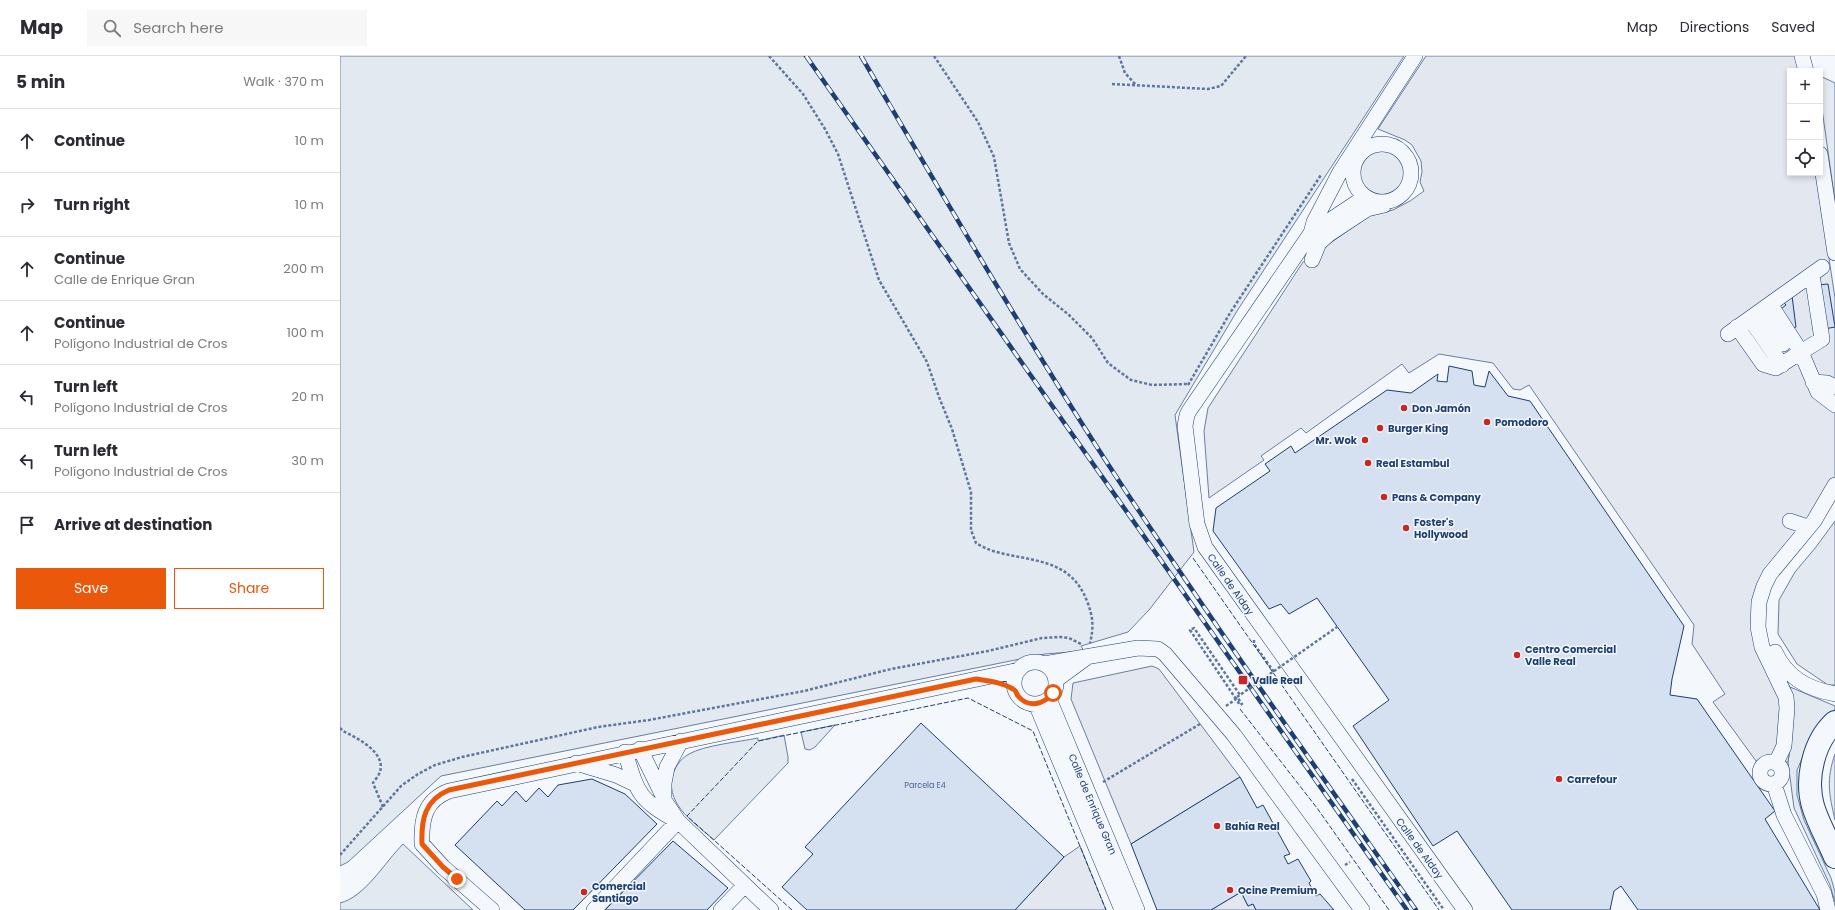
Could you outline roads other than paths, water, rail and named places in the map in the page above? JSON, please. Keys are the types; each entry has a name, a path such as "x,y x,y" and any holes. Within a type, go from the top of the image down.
{"highway":[{"path":"1835,722 1822,738 1816,749 1811,770 1810,792 1813,806 1835,857"},
{"path":"1811,770 1825,746 1835,736"}],"street":[{"path":"1311,233 1314,222 1340,172 1416,56"},
{"path":"1802,56 1805,68"},
{"path":"1312,260 1319,244 1329,234 1367,209 1386,205 1402,195 1410,182 1412,170 1404,154 1395,147 1383,144 1366,149 1340,172"},
{"path":"1358,157 1354,166 1353,176 1358,190 1365,197 1377,202 1393,201"},
{"path":"1823,174 1835,253"},
{"path":"1311,233 1365,197"},
{"name":"Calle de Alday","path":"1311,233 1187,415 1185,434 1198,524 1205,547 1465,910"},
{"path":"1817,271 1822,339 1776,368 1763,364 1732,330 1760,311 1817,271"},
{"path":"1760,311 1792,358 1813,382 1818,392 1835,404"},
{"path":"1760,311 1792,358"},
{"path":"1813,382 1827,383 1835,387"},
{"path":"1828,910 1824,894 1784,815 1774,784 1762,780 1760,772 1762,765 1765,763 1776,762 1784,746 1787,708 1786,697 1762,647 1758,627 1758,611 1764,586 1770,574 1818,515 1835,485"},
{"path":"1835,504 1814,535 1778,578 1771,594 1767,622 1772,646 1780,662 1790,675 1804,685 1835,694"},
{"path":"1790,521 1802,525 1804,533"},
{"path":"492,910 443,867 422,844 423,827 429,804 440,794 449,790 1019,670 1030,663 1044,664 1061,660 1088,649 1138,648 1158,649 1165,654 1230,729 1336,872 1362,910"},
{"path":"1056,680 1088,649"},
{"path":"976,679 999,683 1015,690 1023,700 1030,703 1043,701 1056,687 1054,673 1044,664"},
{"path":"1015,690 1014,683 1019,670"},
{"name":"Calle de Enrique Gran","path":"1043,701 1122,910"},
{"name":"Calle de Enrique Gran","path":"1043,701 1137,910"},
{"path":"664,798 664,783 667,767 681,741"},
{"path":"640,749 664,798 678,821"},
{"path":"625,752 635,784 642,797 653,807 678,821 771,910"},
{"path":"576,763 616,775 635,784"},
{"path":"594,910 678,821"},
{"path":"721,910 745,885"}],"railway":[{"path":"806,56 1407,910"},
{"path":"861,56 956,217 1085,429 1229,643 1416,910"}],"place":[{"name":"Don Jamón","path":"1404,408"},
{"name":"Pomodoro","path":"1487,422"},
{"name":"Burger King","path":"1380,428"},
{"name":"Mr. Wok","path":"1365,440"},
{"name":"Real Estambul","path":"1368,463"},
{"name":"Pans & Company","path":"1384,497"},
{"name":"Foster's Hollywood","path":"1406,528"},
{"name":"Centro Comercial Valle Real","path":"1517,655"},
{"name":"Valle Real","path":"1243,680"},
{"name":"Carrefour","path":"1559,779"},
{"name":"Bahía Real","path":"1217,826"},
{"name":"Ocine Premium","path":"1230,890"},
{"name":"Comercial Santiago","path":"584,892"}]}
